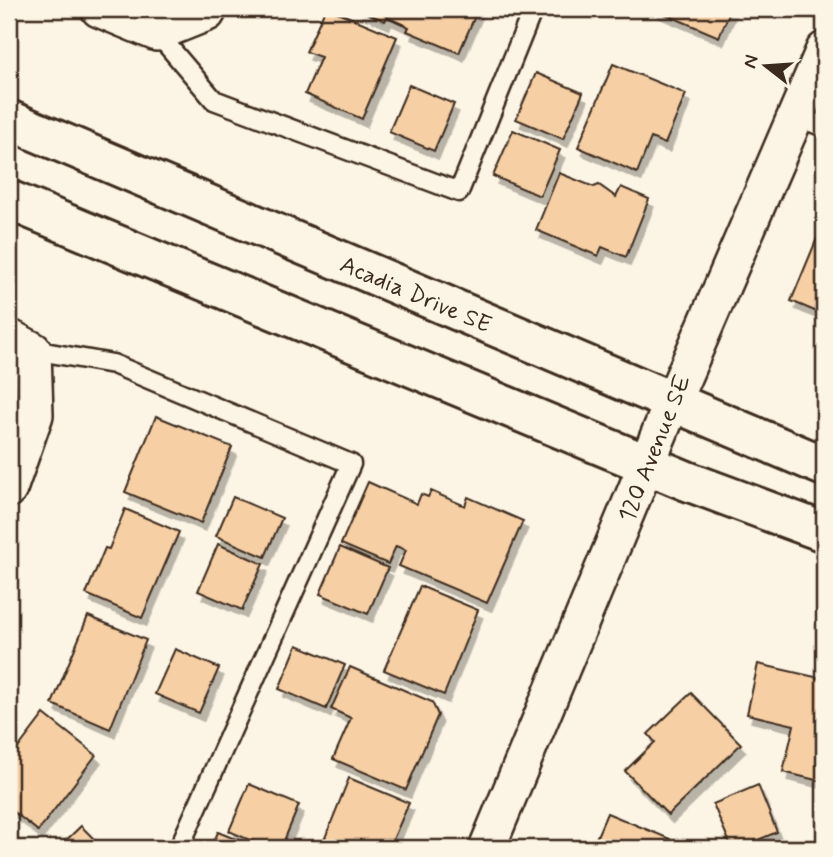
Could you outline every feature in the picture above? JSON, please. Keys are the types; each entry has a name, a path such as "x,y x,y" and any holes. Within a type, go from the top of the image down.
{"street":[{"path":"99,9 157,33 208,13 209,9"},
{"name":"120 Avenue SE","path":"487,848 672,402 810,122 824,50"},
{"name":"Acadia Drive SE","path":"9,120 824,466"},
{"path":"9,200 647,464 824,532"},
{"path":"9,489 35,415 21,344"}],"lane":[{"path":"157,33 214,100 458,192 533,9"},
{"path":"21,344 113,364 351,464 179,848"}],"building":[{"path":"325,9 397,37 362,119 305,94 321,57 306,52"},
{"path":"357,9 478,9 459,53 407,31 409,27 387,17 385,21"},
{"path":"653,9 731,9 719,37"},
{"path":"613,64 686,94 665,144 651,138 637,173 578,147"},
{"path":"536,73 583,93 563,139 516,119"},
{"path":"409,85 454,104 434,151 389,132"},
{"path":"513,130 560,150 540,196 493,176"},
{"path":"559,173 594,187 599,185 616,197 621,187 649,199 626,257 602,247 598,256 536,230"},
{"path":"820,231 824,233 824,315 791,301"},
{"path":"156,416 232,447 201,523 125,492"},
{"path":"368,482 417,504 421,494 428,497 431,491 465,506 468,497 523,521 487,603 399,566 406,550 396,546 388,564 341,544"},
{"path":"233,497 282,518 265,557 216,536"},
{"path":"125,509 179,532 142,618 86,594 105,548 109,549"},
{"path":"218,544 263,564 242,610 198,591"},
{"path":"340,547 388,568 368,614 320,594"},
{"path":"420,586 478,610 444,695 384,670"},
{"path":"88,616 146,640 110,729 52,704"},
{"path":"297,645 345,665 326,709 279,689"},
{"path":"175,649 219,668 199,713 155,694"},
{"path":"758,664 824,679 824,782 783,772 794,725 747,714"},
{"path":"350,667 432,702 438,715 406,790 333,759 351,718 331,709"},
{"path":"691,693 741,744 668,815 625,771 655,742 648,734"},
{"path":"44,714 96,755 38,831 9,808 9,760"},
{"path":"349,778 409,803 391,844 392,848 321,848"},
{"path":"249,784 299,805 281,848 268,848 229,831"},
{"path":"758,785 777,832 739,848 732,848 713,804"},
{"path":"607,813 670,839 666,848 592,848"},
{"path":"81,826 103,848 58,848"},
{"path":"218,832 257,848 211,848"}]}
